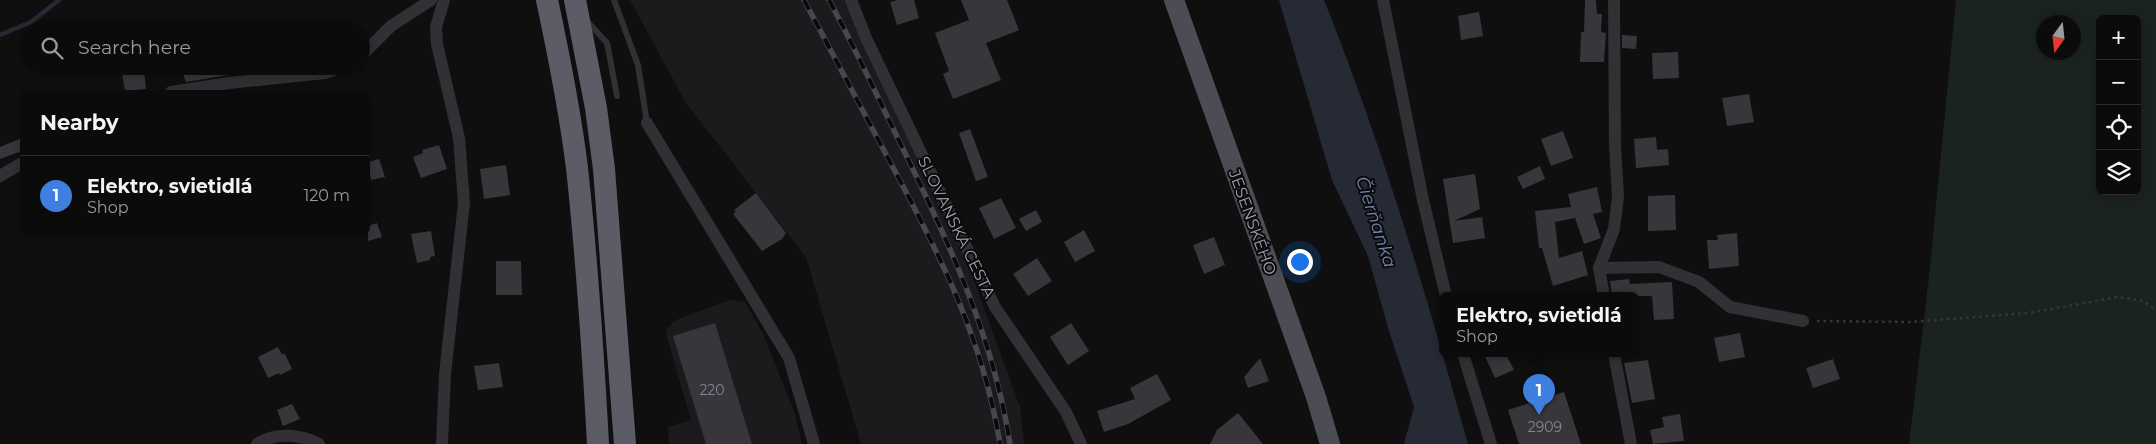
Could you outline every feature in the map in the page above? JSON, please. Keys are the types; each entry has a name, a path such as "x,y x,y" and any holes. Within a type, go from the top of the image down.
{"highway":[{"path":"547,0 565,92 577,168 589,304 598,444"},
{"path":"576,6 596,108 604,169 625,444"}],"main road":[{"name":"JESENSKÉHO","path":"1174,0 1316,397 1330,444"}],"street":[{"path":"370,47 391,26 431,0"},
{"path":"442,444 445,374 464,203 459,138 437,44 436,27 444,0"},
{"name":"SLOVANSKÁ CESTA","path":"851,0 866,38 995,307 1066,412 1081,444"},
{"path":"1384,0 1424,200 1445,292"},
{"path":"1603,292 1599,268 1614,229 1618,197 1615,145 1614,0"},
{"path":"184,90 306,75"},
{"path":"647,122 789,358 814,444"},
{"path":"0,176 20,164"},
{"path":"1599,268 1659,267 1699,282 1730,307 1803,321"},
{"path":"1464,357 1491,444"},
{"path":"1615,357 1631,444"},
{"path":"257,444 270,438 291,436 302,437 319,444"}],"lane":[{"path":"614,0 638,65 647,122"},
{"path":"576,6 607,43 617,96"}],"path":[{"path":"1803,321 1910,322 2027,313 2118,297 2142,301 2156,310"}],"shaded area":[{"path":"630,0 852,0 961,245 1020,407 1024,444 861,444 806,257 686,103"},
{"path":"1956,0 2156,0 2156,444 1909,444 1929,277"},
{"path":"730,300 745,302 763,334 795,414 802,444 669,444 668,427 691,420 666,334 668,327 678,319"}],"water":[{"name":"Čierňanka","path":"1279,0 1324,0 1384,164 1439,342 1439,357 1443,357 1468,444 1404,444 1414,407 1389,331 1368,256 1332,180"}],"building":[{"path":"914,0 919,18 897,25 890,2"},
{"path":"961,0 1007,0 1019,30 986,43 1001,80 953,99 943,74 949,71 935,33 969,20"},
{"path":"1585,0 1596,0 1597,14 1602,14 1601,32 1606,33 1604,62 1580,62 1581,32 1584,32"},
{"path":"1479,12 1483,36 1461,40 1458,16"},
{"path":"1622,35 1637,36 1636,49 1622,48"},
{"path":"1678,52 1679,78 1653,79 1652,53"},
{"path":"122,75 145,75 146,89 125,90"},
{"path":"183,75 228,75 186,82"},
{"path":"1749,94 1754,122 1727,126 1722,98"},
{"path":"970,129 988,177 976,181 959,133"},
{"path":"1563,131 1573,158 1551,166 1541,139"},
{"path":"1656,137 1657,150 1668,149 1669,165 1636,168 1634,139"},
{"path":"20,139 20,152 0,159 0,147"},
{"path":"439,145 447,169 421,178 413,157 423,153 422,150"},
{"path":"379,159 385,177 371,180 370,161"},
{"path":"506,165 510,195 484,199 480,169"},
{"path":"1540,166 1545,179 1523,189 1517,177"},
{"path":"1475,174 1480,209 1454,221 1482,217 1485,238 1453,243 1443,179"},
{"path":"1597,187 1602,212 1593,214 1601,238 1584,244 1575,218 1555,222 1559,258 1582,251 1588,275 1553,286 1542,248 1539,248 1535,211 1571,207 1568,194"},
{"path":"756,193 786,233 782,239 762,251 733,214 736,212 734,210"},
{"path":"1675,195 1676,230 1648,231 1648,196"},
{"path":"1001,198 1016,228 994,239 979,208"},
{"path":"1036,210 1042,222 1026,231 1019,219"},
{"path":"377,223 382,237 368,241 370,225"},
{"path":"1084,230 1095,251 1075,262 1064,242"},
{"path":"431,231 435,256 430,257 430,260 417,263 411,234"},
{"path":"1737,233 1739,266 1709,269 1707,240 1718,240 1717,235"},
{"path":"1214,237 1225,265 1204,274 1193,245"},
{"path":"1037,258 1052,281 1028,296 1013,274"},
{"path":"496,261 521,261 522,295 496,295"},
{"path":"1629,279 1630,284 1672,282 1674,319 1654,320 1652,296 1639,296 1639,292 1611,292 1610,281"},
{"path":"715,323 752,444 706,444 673,336"},
{"path":"1071,323 1089,351 1068,365 1050,337"},
{"path":"1740,333 1745,357 1719,362 1714,338"},
{"path":"278,347 282,354 285,354 292,369 268,378 258,357"},
{"path":"1485,357 1508,357 1514,370 1495,378"},
{"path":"1260,358 1269,381 1248,388 1244,377"},
{"path":"1833,359 1840,379 1813,388 1806,368"},
{"path":"1648,360 1655,399 1632,403 1624,363"},
{"path":"499,363 503,387 478,390 474,366"},
{"path":"1157,374 1171,400 1128,424 1104,432 1097,411 1135,399 1130,388"},
{"path":"1564,392 1581,444 1519,444 1508,410"},
{"path":"292,404 300,419 283,426 277,410"},
{"path":"1238,413 1263,444 1210,444 1217,430"},
{"path":"1680,414 1684,441 1653,444 1650,430 1664,427 1662,417"}],"waterway":[{"path":"34,20 59,0"},
{"path":"0,35 20,27"}],"railway":[{"path":"804,0 942,263 971,332 983,368 1000,444"},
{"path":"829,0 922,188 969,295 993,368 1003,405 1010,444"}],"place":[{"name":"Elektro, svietidlá","path":"1539,415"}]}
